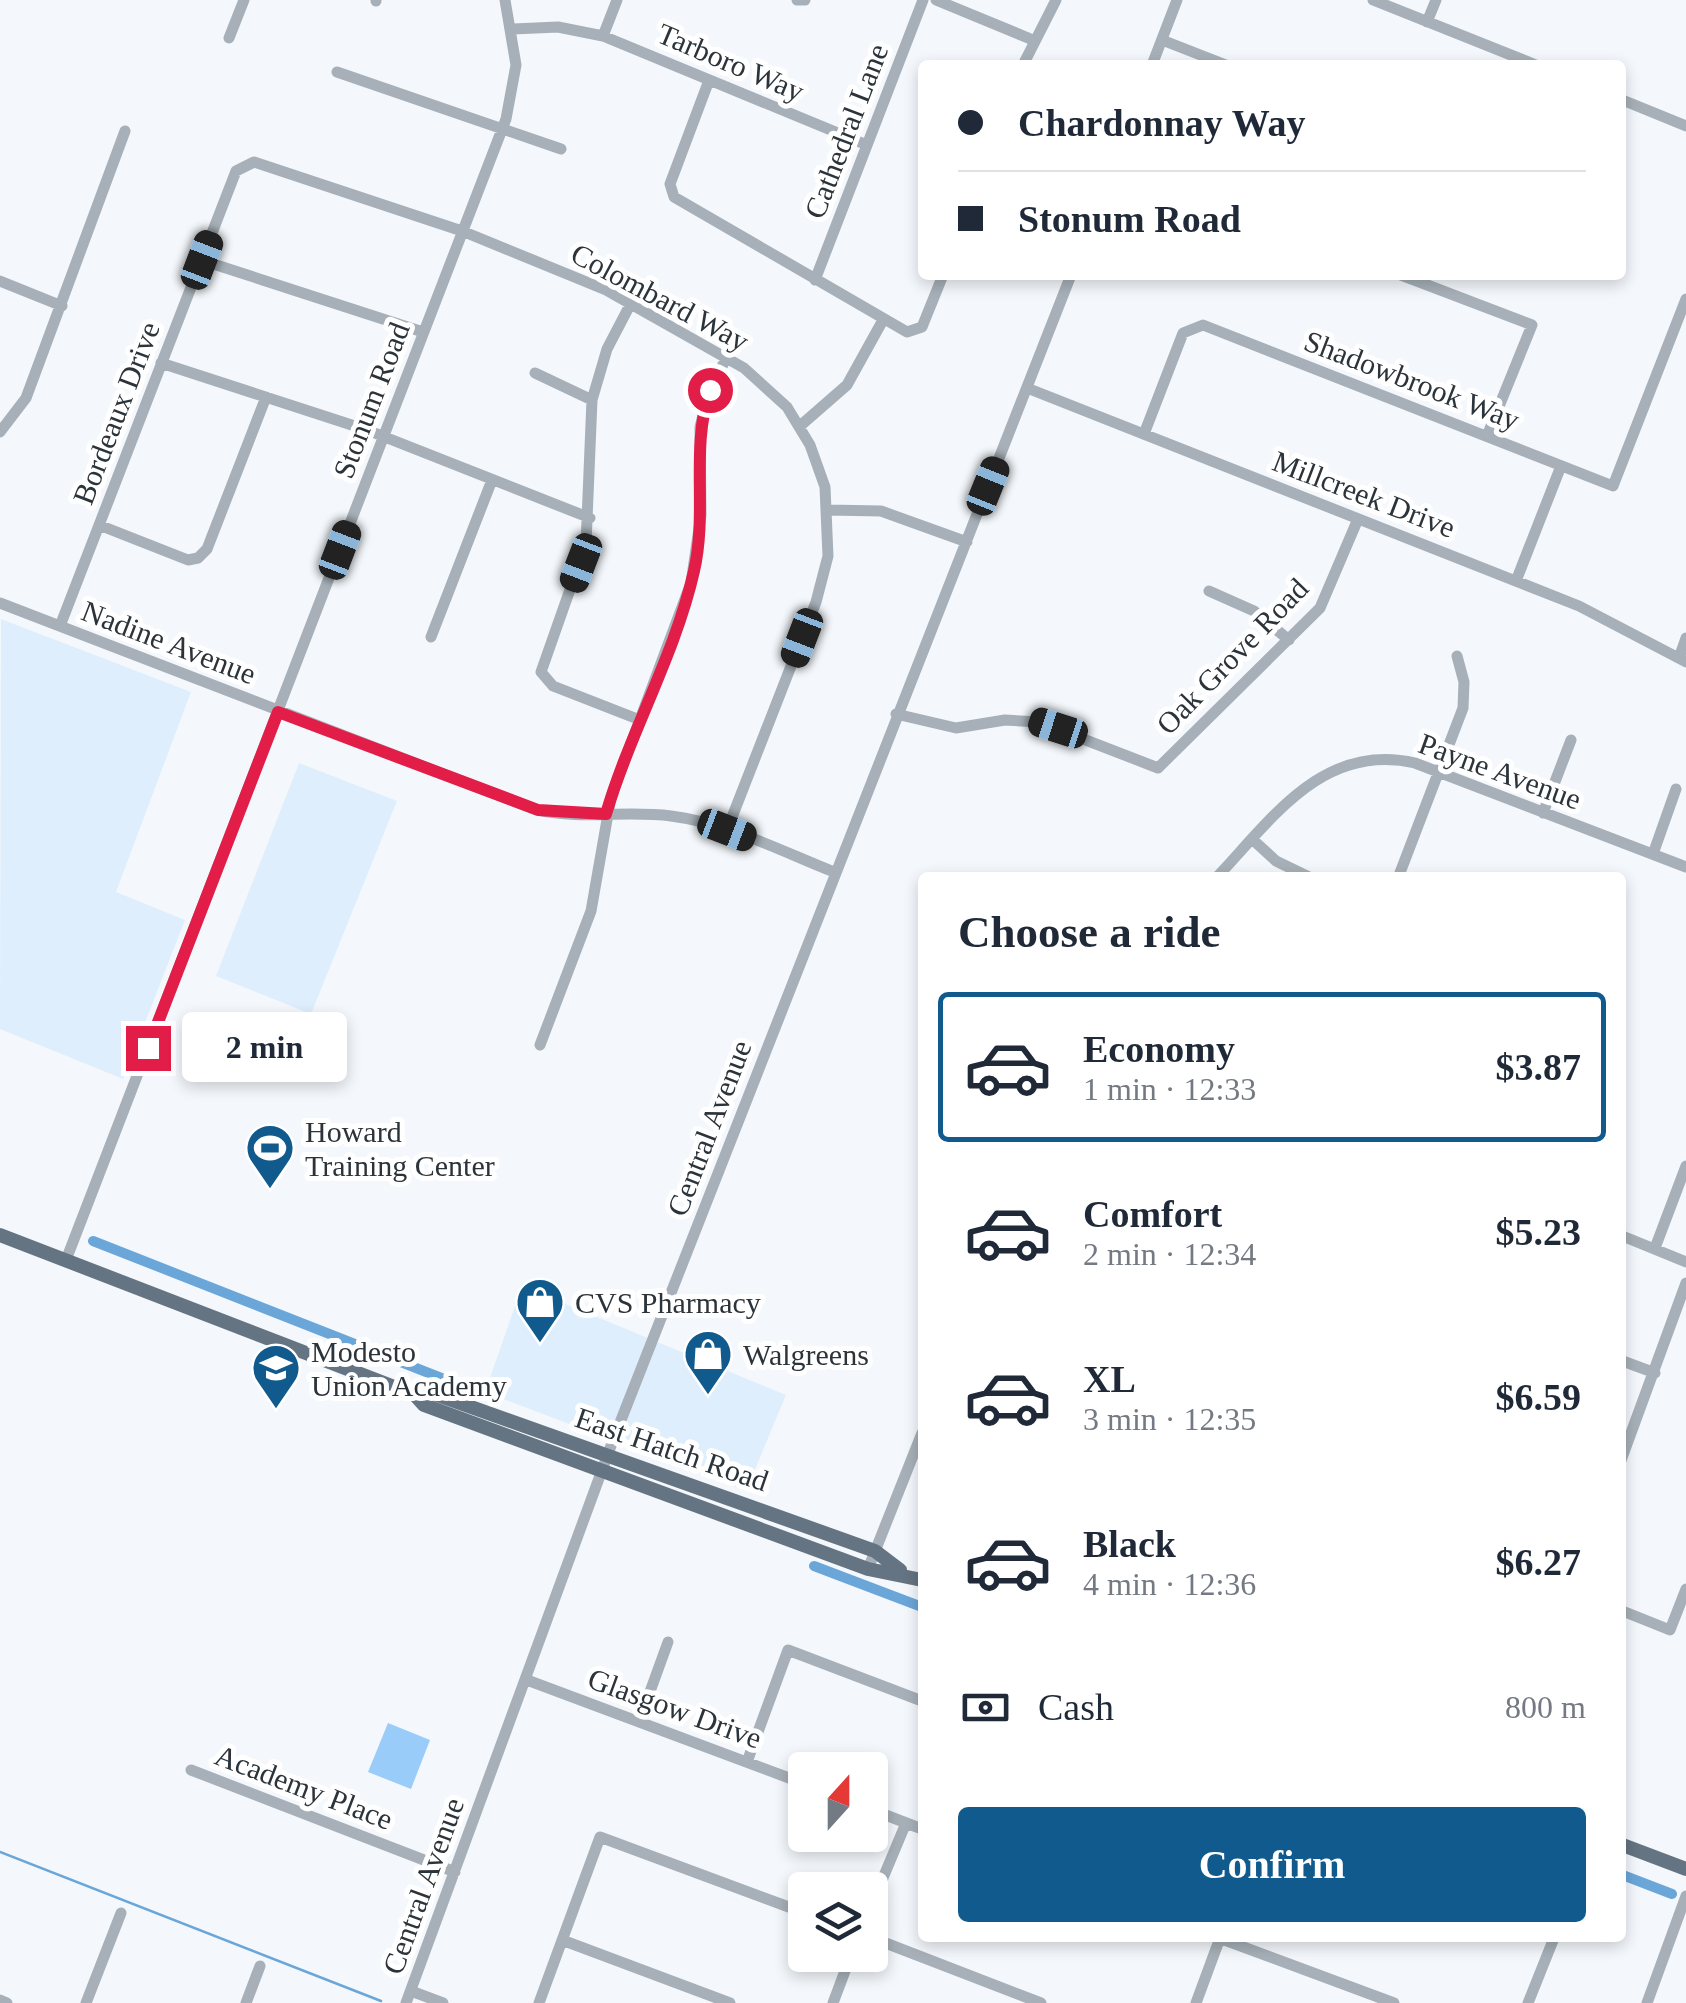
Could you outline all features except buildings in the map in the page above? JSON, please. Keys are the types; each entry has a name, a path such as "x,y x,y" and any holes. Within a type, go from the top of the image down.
{"main road":[{"name":"East Hatch Road","path":"0,1234 416,1395 429,1392 868,1569 918,1578"},
{"name":"East Hatch Road","path":"604,1463 874,1551 904,1573"},
{"path":"1626,1846 1686,1870"}],"street":[{"path":"229,38 244,0"},
{"name":"Stonum Road","path":"66,1260 502,132 514,86 513,30 505,0"},
{"path":"603,36 618,0"},
{"path":"797,0 805,0"},
{"name":"Cathedral Lane","path":"815,280 923,0"},
{"path":"936,0 1033,40"},
{"path":"1025,60 1056,0"},
{"path":"1154,60 1177,0"},
{"path":"1372,0 1523,60"},
{"path":"1428,22 1436,0"},
{"name":"Tarboro Way","path":"513,30 558,27 603,36 867,145"},
{"path":"1162,40 1213,60"},
{"path":"337,72 502,132 561,148"},
{"path":"708,82 671,192 900,330 915,331 926,321 941,280"},
{"path":"1626,101 1686,126"},
{"path":"0,432 26,398 125,131"},
{"name":"Colombard Way","path":"244,164 254,162 462,231 631,302 727,357 768,387 800,426 819,468 828,510 824,579 727,830"},
{"name":"Bordeaux Drive","path":"60,626 236,171 244,164"},
{"path":"202,260 422,332"},
{"name":"Central Avenue","path":"409,1997 604,1463 1069,280"},
{"path":"1414,280 1532,324 1488,436"},
{"path":"0,282 62,306"},
{"name":"Shadowbrook Way","path":"1144,434 1183,334 1191,326 1203,325 1613,486 1686,299"},
{"path":"631,302 607,349 592,400 587,451 590,518 581,563 541,672 552,686 640,720"},
{"path":"800,426 847,385 883,320"},
{"path":"540,1045 591,911 606,814 695,568 701,515 700,427 710,390 727,357"},
{"path":"162,363 383,438 590,518"},
{"path":"535,373 592,400"},
{"name":"Millcreek Drive","path":"1027,388 1579,606 1682,660"},
{"path":"99,525 188,560 198,558 207,548 266,397"},
{"path":"1516,581 1561,466"},
{"path":"431,637 492,480"},
{"path":"828,510 882,511 967,542"},
{"name":"Oak Grove Road","path":"896,714 956,728 1005,720 1039,722 1158,768 1289,640 1326,596 1358,519"},
{"path":"1210,591 1254,611 1289,640"},
{"name":"Nadine Avenue","path":"0,603 538,810 674,816 727,830 834,872"},
{"path":"1682,660 1686,638"},
{"path":"1400,872 1462,708 1464,682 1457,656"},
{"path":"1543,813 1571,740"},
{"name":"Payne Avenue","path":"1222,872 1302,788 1340,765 1385,758 1436,771 1686,867"},
{"path":"1653,854 1676,789"},
{"path":"1252,840 1276,861 1299,872"},
{"path":"1655,1248 1686,1166"},
{"path":"1626,1237 1686,1262"},
{"path":"1626,1446 1686,1283"},
{"path":"1626,1362 1654,1373"},
{"path":"868,1569 918,1443"},
{"path":"1626,1612 1670,1630 1686,1589"},
{"path":"639,1722 668,1642"},
{"path":"747,1762 788,1650 918,1699"},
{"name":"Glasgow Drive","path":"527,1680 788,1778"},
{"name":"Academy Place","path":"191,1770 455,1872"},
{"path":"888,1816 918,1827"},
{"path":"885,1872 906,1822"},
{"path":"539,2003 600,1837 788,1907"},
{"path":"1646,2003 1686,1896"},
{"path":"86,2003 122,1913"},
{"path":"562,1940 730,2003"},
{"path":"1196,2003 1219,1942"},
{"path":"1231,1942 1394,2003"},
{"path":"1528,2003 1552,1942"},
{"path":"888,1945 1041,2003"},
{"path":"246,2003 260,1966"},
{"path":"833,2003 845,1972"},
{"path":"409,1997 442,2003"},
{"path":"0,2000 7,2003"}],"shaded area":[{"path":"1,619 191,692 116,892 185,920 123,1079 0,1029"},
{"path":"299,763 397,801 311,1014 216,976"},
{"path":"522,1286 786,1395 746,1491 485,1392"},
{"path":"388,1723 430,1740 411,1789 368,1772"}],"waterway":[{"path":"93,1241 472,1390"},
{"path":"814,1566 918,1605"},
{"path":"0,1852 381,2001"},
{"path":"1626,1876 1672,1894"}],"place":[{"name":"Howard Training Center","path":"270,1190"},
{"name":"CVS Pharmacy","path":"540,1344"},
{"name":"Walgreens","path":"708,1396"},
{"name":"Modesto Union Academy","path":"276,1410"}],"route":[{"path":"148,1048 278,712 538,810 571,815 606,814 691,583 701,515 698,444 710,390"}]}
